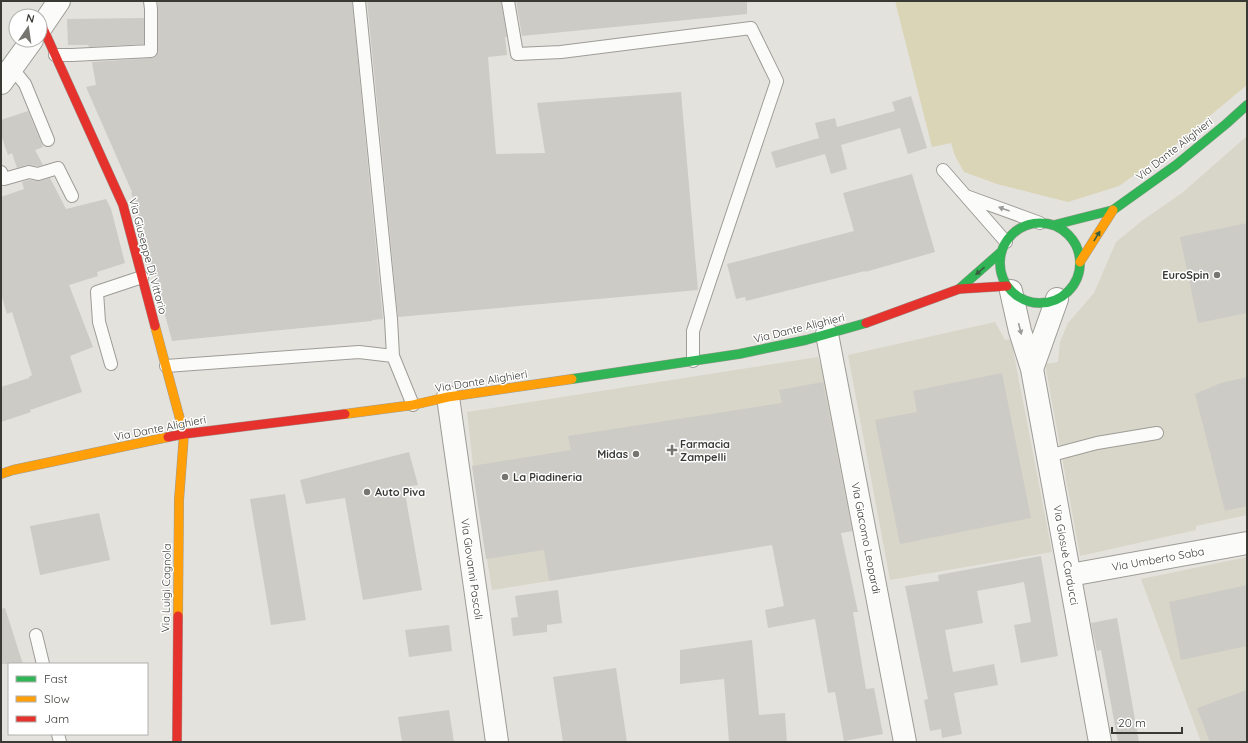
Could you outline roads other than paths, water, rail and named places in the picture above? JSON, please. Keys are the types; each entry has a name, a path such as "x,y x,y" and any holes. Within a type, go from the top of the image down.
{"main road":[{"name":"Via Giuseppe Di Vittorio","path":"48,45 55,54 123,205 184,434"},
{"name":"Via Dante Alighieri","path":"1054,225 1113,210 1176,165 1247,105"},
{"name":"Via Dante Alighieri","path":"1080,262 1113,210"},
{"path":"1040,223 1054,225 1066,232 1075,242 1080,255 1080,268 1076,281 1068,292 1057,299 1044,303 1032,302 1021,298 1009,288 1004,281 1000,268 1004,247 1018,230 1027,225 1040,223"},
{"name":"Via Dante Alighieri","path":"959,289 1004,247"},
{"name":"Via Dante Alighieri","path":"1,474 184,434 413,405 448,397 739,354 806,340 867,323 959,289 1009,288"},
{"name":"Via Luigi Cagnola","path":"177,742 179,500 184,434"}],"street":[{"path":"48,17 59,1"},
{"path":"6,76 26,48"},
{"name":"Via Giosuè Carducci","path":"1009,288 1020,331 1032,368 1100,742"},
{"path":"1032,368 1057,299"},
{"name":"Via Giacomo Leopardi","path":"827,334 905,742"},
{"name":"Via Giovanni Pascoli","path":"448,397 497,742"},
{"name":"Via Umberto Saba","path":"1070,575 1247,543"}],"lane":[{"path":"55,54 72,55 151,51 150,1"},
{"path":"359,1 391,319 393,356 413,405"},
{"path":"508,1 517,54 561,52 751,28 777,81 694,330 693,361"},
{"path":"6,76 25,84 48,140"},
{"path":"1,172 4,179 29,172 38,174 58,168 72,196"},
{"path":"943,170 966,195 1004,247"},
{"path":"966,195 1040,223"},
{"path":"111,364 99,322 97,292 142,277"},
{"path":"166,366 359,352 393,356"},
{"path":"1048,456 1097,444 1158,433"},
{"path":"36,635 43,663"}],"place":[{"name":"EuroSpin","path":"1217,275"},
{"name":"Farmacia Zampelli","path":"672,450"},
{"name":"Midas","path":"636,454"},
{"name":"La Piadineria","path":"505,477"},
{"name":"Auto Piva","path":"367,492"}]}
